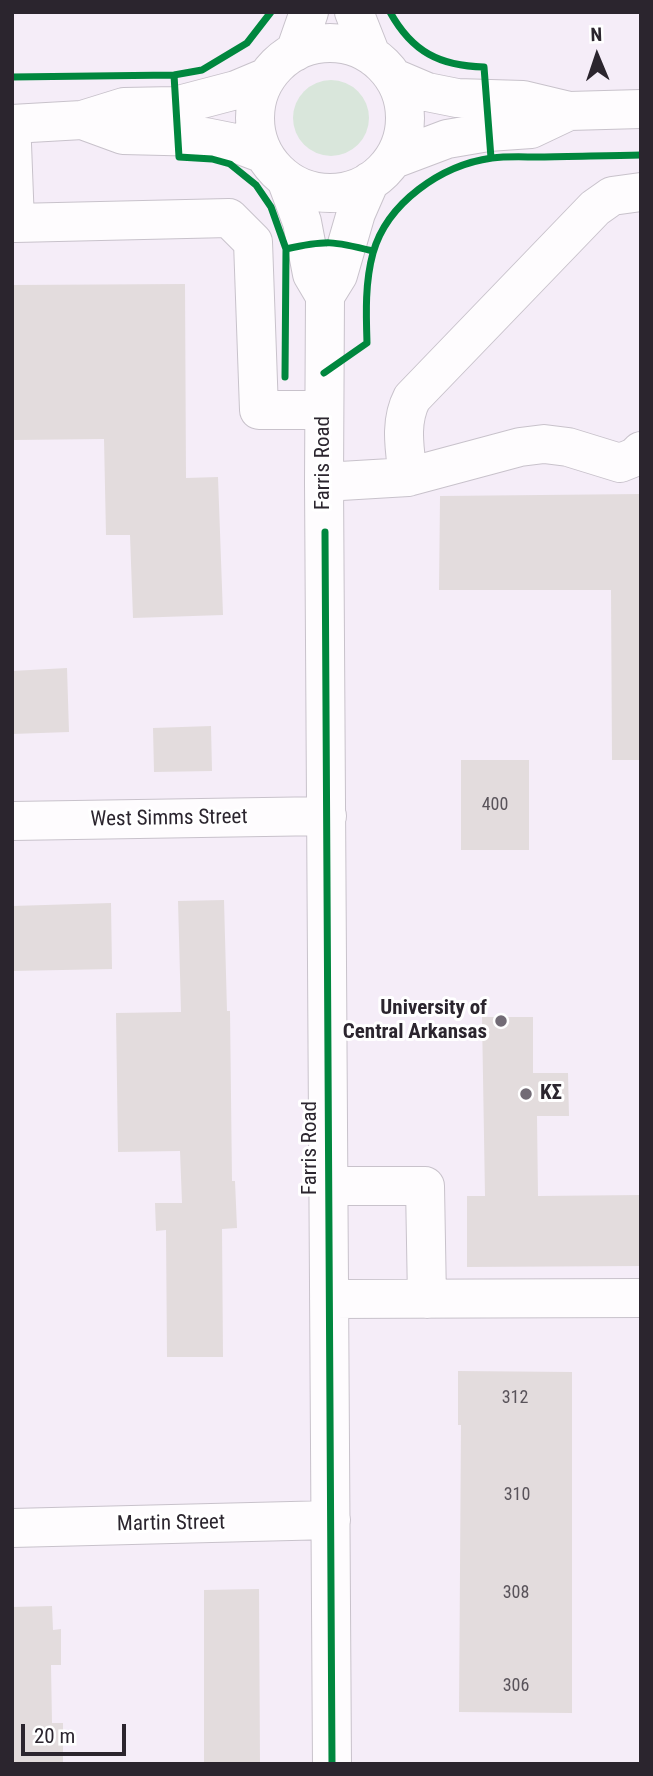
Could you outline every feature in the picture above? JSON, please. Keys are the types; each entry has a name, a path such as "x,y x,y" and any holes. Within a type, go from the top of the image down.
{"street":[{"path":"275,166 258,138 255,117 258,96 281,64 309,12"},
{"path":"82,120 123,135 205,137 235,143 275,166 298,186 319,192 340,192 362,187 382,170 403,140 406,118 403,97 354,12"},
{"path":"12,124 82,120 124,107 175,106 207,99 236,90 320,43 342,43 362,49 383,66 427,92 457,98 523,100 569,111 641,109"},
{"path":"382,170 447,139 488,132 531,130 569,111"},
{"path":"12,145 15,223 229,218 253,242 259,410 324,410"},
{"name":"Farris Road","path":"275,166 302,222 312,274 325,296 332,1764"},
{"name":"Farris Road","path":"325,296 338,275 356,213 382,170"},
{"path":"408,477 403,426 405,411 412,398 595,208 612,196 641,192"},
{"path":"324,482 408,477 520,447 544,444 568,447 620,463 635,457 641,451"},
{"name":"West Simms Street","path":"12,821 327,816"},
{"path":"329,1186 425,1186 427,1298"},
{"path":"329,1299 641,1298"},
{"name":"Martin Street","path":"12,1528 331,1520"}],"shaded area":[{"path":"331,80 346,83 358,91 366,103 369,118 366,133 358,145 346,153 331,156 316,153 304,145 296,133 293,118 296,103 304,91 316,83"}],"building":[{"path":"185,284 186,478 218,477 223,615 133,618 130,535 106,535 104,439 14,440 13,285"},
{"path":"641,494 641,760 612,760 611,590 439,590 440,496"},
{"path":"67,668 69,732 12,734 12,671"},
{"path":"211,726 212,771 154,772 153,728"},
{"path":"461,760 529,760 529,850 461,850"},
{"path":"224,900 227,1011 230,1011 232,1181 235,1181 237,1228 222,1229 223,1357 167,1357 166,1230 156,1231 155,1203 182,1203 180,1151 118,1152 116,1013 181,1012 178,901"},
{"path":"111,903 112,969 12,971 12,906"},
{"path":"482,1017 533,1017 533,1073 568,1073 569,1116 537,1116 538,1196 641,1195 641,1266 467,1267 467,1196 485,1196"},
{"path":"458,1371 572,1372 572,1713 459,1712 461,1425 458,1425"},
{"path":"259,1589 260,1764 204,1764 204,1590"},
{"path":"52,1606 53,1630 61,1629 61,1665 51,1665 52,1723 63,1723 63,1764 12,1764 12,1607"}],"cycle path":[{"path":"12,77 174,75 202,70 247,43 271,12"},
{"path":"390,12 408,37 429,54 454,64 484,67 491,158"},
{"path":"174,75 179,157 212,159 230,164 256,185 271,207 286,249 285,377"},
{"path":"324,373 367,343 367,286 373,253 390,218 419,189 454,169 492,158 641,155"},
{"path":"286,249 330,243 373,251"},
{"path":"325,532 332,1764"}],"place":[{"name":"University of Central Arkansas","path":"501,1021"},
{"name":"KΣ","path":"526,1094"}]}
